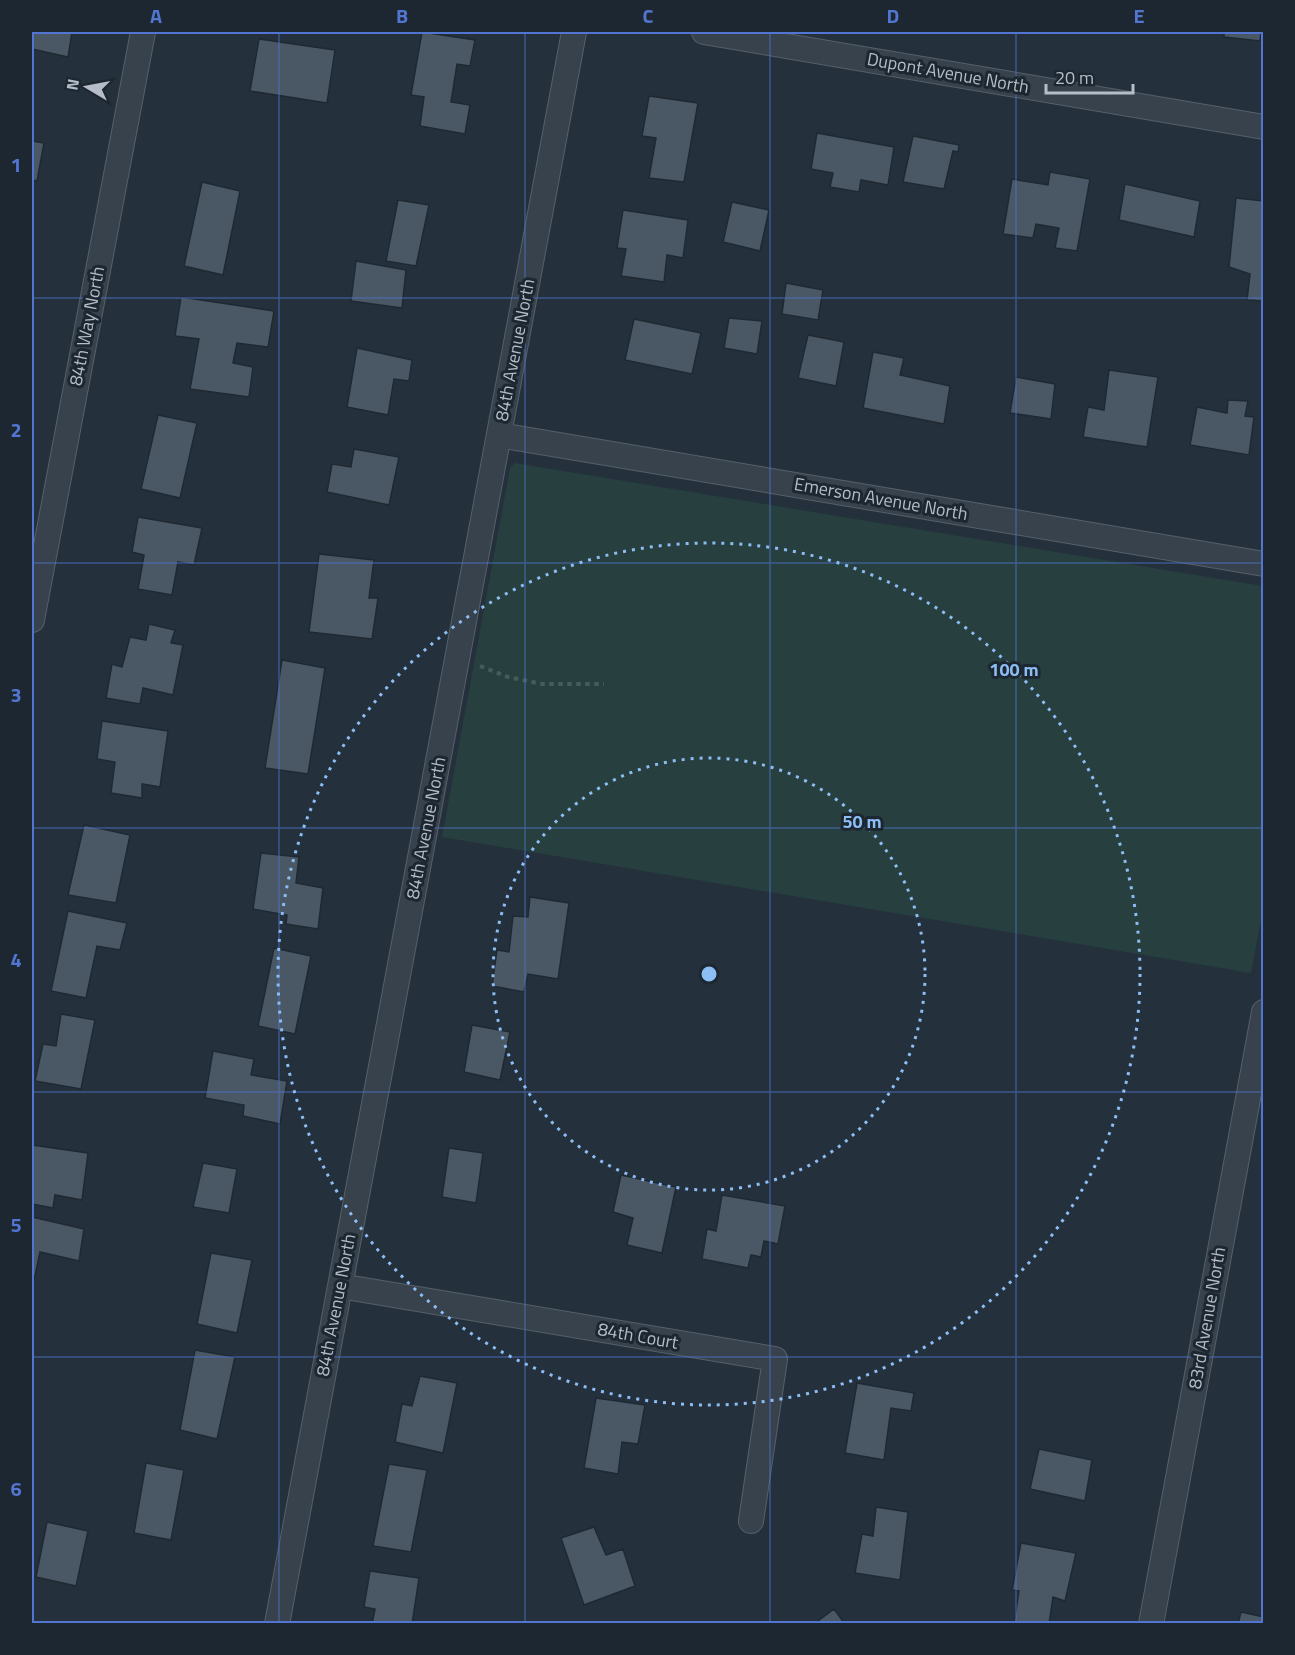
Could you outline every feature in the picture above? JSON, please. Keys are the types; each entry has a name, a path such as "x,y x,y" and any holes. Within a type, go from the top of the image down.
{"street":[{"name":"84th Way North","path":"32,620 143,32"},
{"name":"84th Avenue North","path":"277,1623 574,32"},
{"name":"Dupont Avenue North","path":"704,32 1263,128"},
{"name":"Emerson Avenue North","path":"500,435 1263,564"},
{"name":"83rd Avenue North","path":"1151,1623 1263,1012"},
{"name":"84th Court","path":"340,1286 775,1359 750,1521"}],"path":[{"path":"480,666 508,677 542,684 604,684"}],"green space":[{"path":"515,463 1263,586 1264,904 1251,973 442,837 510,468"}],"building":[{"path":"32,32 72,32 68,57 32,49"},
{"path":"422,32 475,40 470,66 457,64 451,102 470,105 465,134 420,126 424,97 411,95"},
{"path":"1224,32 1261,32 1260,41 1224,37"},
{"path":"259,39 335,50 327,103 250,91"},
{"path":"649,96 698,103 684,182 649,178 656,138 642,136"},
{"path":"817,133 894,147 888,185 861,180 859,192 830,187 833,173 811,169"},
{"path":"913,136 959,145 958,152 953,151 944,189 903,182"},
{"path":"32,141 44,143 37,181 32,180"},
{"path":"1050,172 1090,179 1077,251 1055,248 1059,228 1036,224 1033,238 1003,234 1012,179 1048,185"},
{"path":"202,182 240,191 223,275 184,266"},
{"path":"1125,184 1200,201 1194,237 1119,220"},
{"path":"1236,198 1264,201 1264,301 1247,300 1250,274 1229,267"},
{"path":"398,200 429,205 416,266 386,261"},
{"path":"732,202 769,210 760,251 723,242"},
{"path":"623,210 688,220 683,258 667,255 664,282 621,276 626,249 617,248"},
{"path":"356,261 406,270 402,308 351,301"},
{"path":"786,283 823,290 818,320 782,314"},
{"path":"181,297 274,311 268,347 237,343 233,363 253,367 249,397 190,389 199,339 175,336"},
{"path":"729,318 762,321 757,354 724,348"},
{"path":"634,319 701,333 692,374 625,360"},
{"path":"808,335 844,342 836,386 798,378"},
{"path":"357,348 412,360 409,381 394,379 388,415 347,407"},
{"path":"873,352 904,358 900,375 950,386 944,424 863,408"},
{"path":"1109,370 1158,377 1147,447 1083,437 1088,407 1104,410"},
{"path":"1016,377 1055,384 1051,419 1010,413"},
{"path":"1228,400 1248,401 1245,416 1254,417 1249,455 1190,445 1197,407 1227,413"},
{"path":"158,415 197,423 180,498 141,489"},
{"path":"354,449 399,457 389,505 327,492 332,464 351,467"},
{"path":"138,517 202,528 194,565 178,562 172,595 138,589 144,555 132,552"},
{"path":"319,554 374,560 369,598 378,598 372,639 309,632"},
{"path":"149,624 175,630 171,643 183,645 173,695 143,688 140,704 106,698 112,664 122,667 130,637 146,640"},
{"path":"282,660 325,668 308,774 265,768"},
{"path":"102,721 168,731 160,787 142,784 142,798 111,793 115,762 97,759"},
{"path":"84,825 130,835 116,903 68,895"},
{"path":"261,853 299,857 296,883 323,888 318,929 286,924 287,915 253,909"},
{"path":"530,897 569,903 558,979 528,974 524,992 492,986 497,950 509,952 513,916 528,917"},
{"path":"68,911 127,923 120,950 97,946 86,998 51,991"},
{"path":"274,948 311,956 295,1034 258,1026"},
{"path":"61,1014 95,1020 81,1089 35,1081 43,1044 56,1046"},
{"path":"472,1025 510,1032 500,1080 464,1072"},
{"path":"213,1051 254,1059 251,1075 287,1081 280,1124 243,1116 244,1105 205,1098"},
{"path":"32,1145 88,1153 82,1200 55,1195 53,1208 32,1204"},
{"path":"449,1148 483,1153 476,1203 442,1197"},
{"path":"203,1163 237,1169 229,1213 193,1207"},
{"path":"621,1175 676,1187 662,1253 627,1245 633,1218 613,1212"},
{"path":"722,1195 785,1206 778,1244 764,1241 761,1257 751,1255 748,1268 702,1259 707,1229 716,1231"},
{"path":"32,1217 84,1229 79,1261 40,1252 32,1290"},
{"path":"211,1253 252,1260 237,1333 197,1324"},
{"path":"195,1350 235,1357 217,1439 180,1430"},
{"path":"420,1376 457,1383 443,1453 395,1442 402,1404 412,1406"},
{"path":"857,1383 914,1393 911,1411 891,1408 884,1460 845,1453"},
{"path":"596,1398 645,1405 638,1444 622,1442 618,1474 584,1468"},
{"path":"1039,1449 1092,1460 1085,1501 1030,1489"},
{"path":"146,1463 184,1470 171,1540 134,1533"},
{"path":"389,1464 427,1470 411,1552 373,1546"},
{"path":"876,1507 908,1512 900,1580 855,1573 862,1534 873,1536"},
{"path":"47,1522 88,1531 76,1586 36,1577"},
{"path":"594,1527 606,1555 623,1549 635,1586 584,1605 561,1538"},
{"path":"1021,1543 1076,1553 1065,1601 1053,1597 1049,1624 1014,1624 1019,1591 1012,1590"},
{"path":"370,1571 419,1578 412,1624 372,1624 375,1609 364,1607"},
{"path":"834,1609 845,1624 814,1624"},
{"path":"1241,1612 1264,1617 1264,1624 1238,1624"}]}
